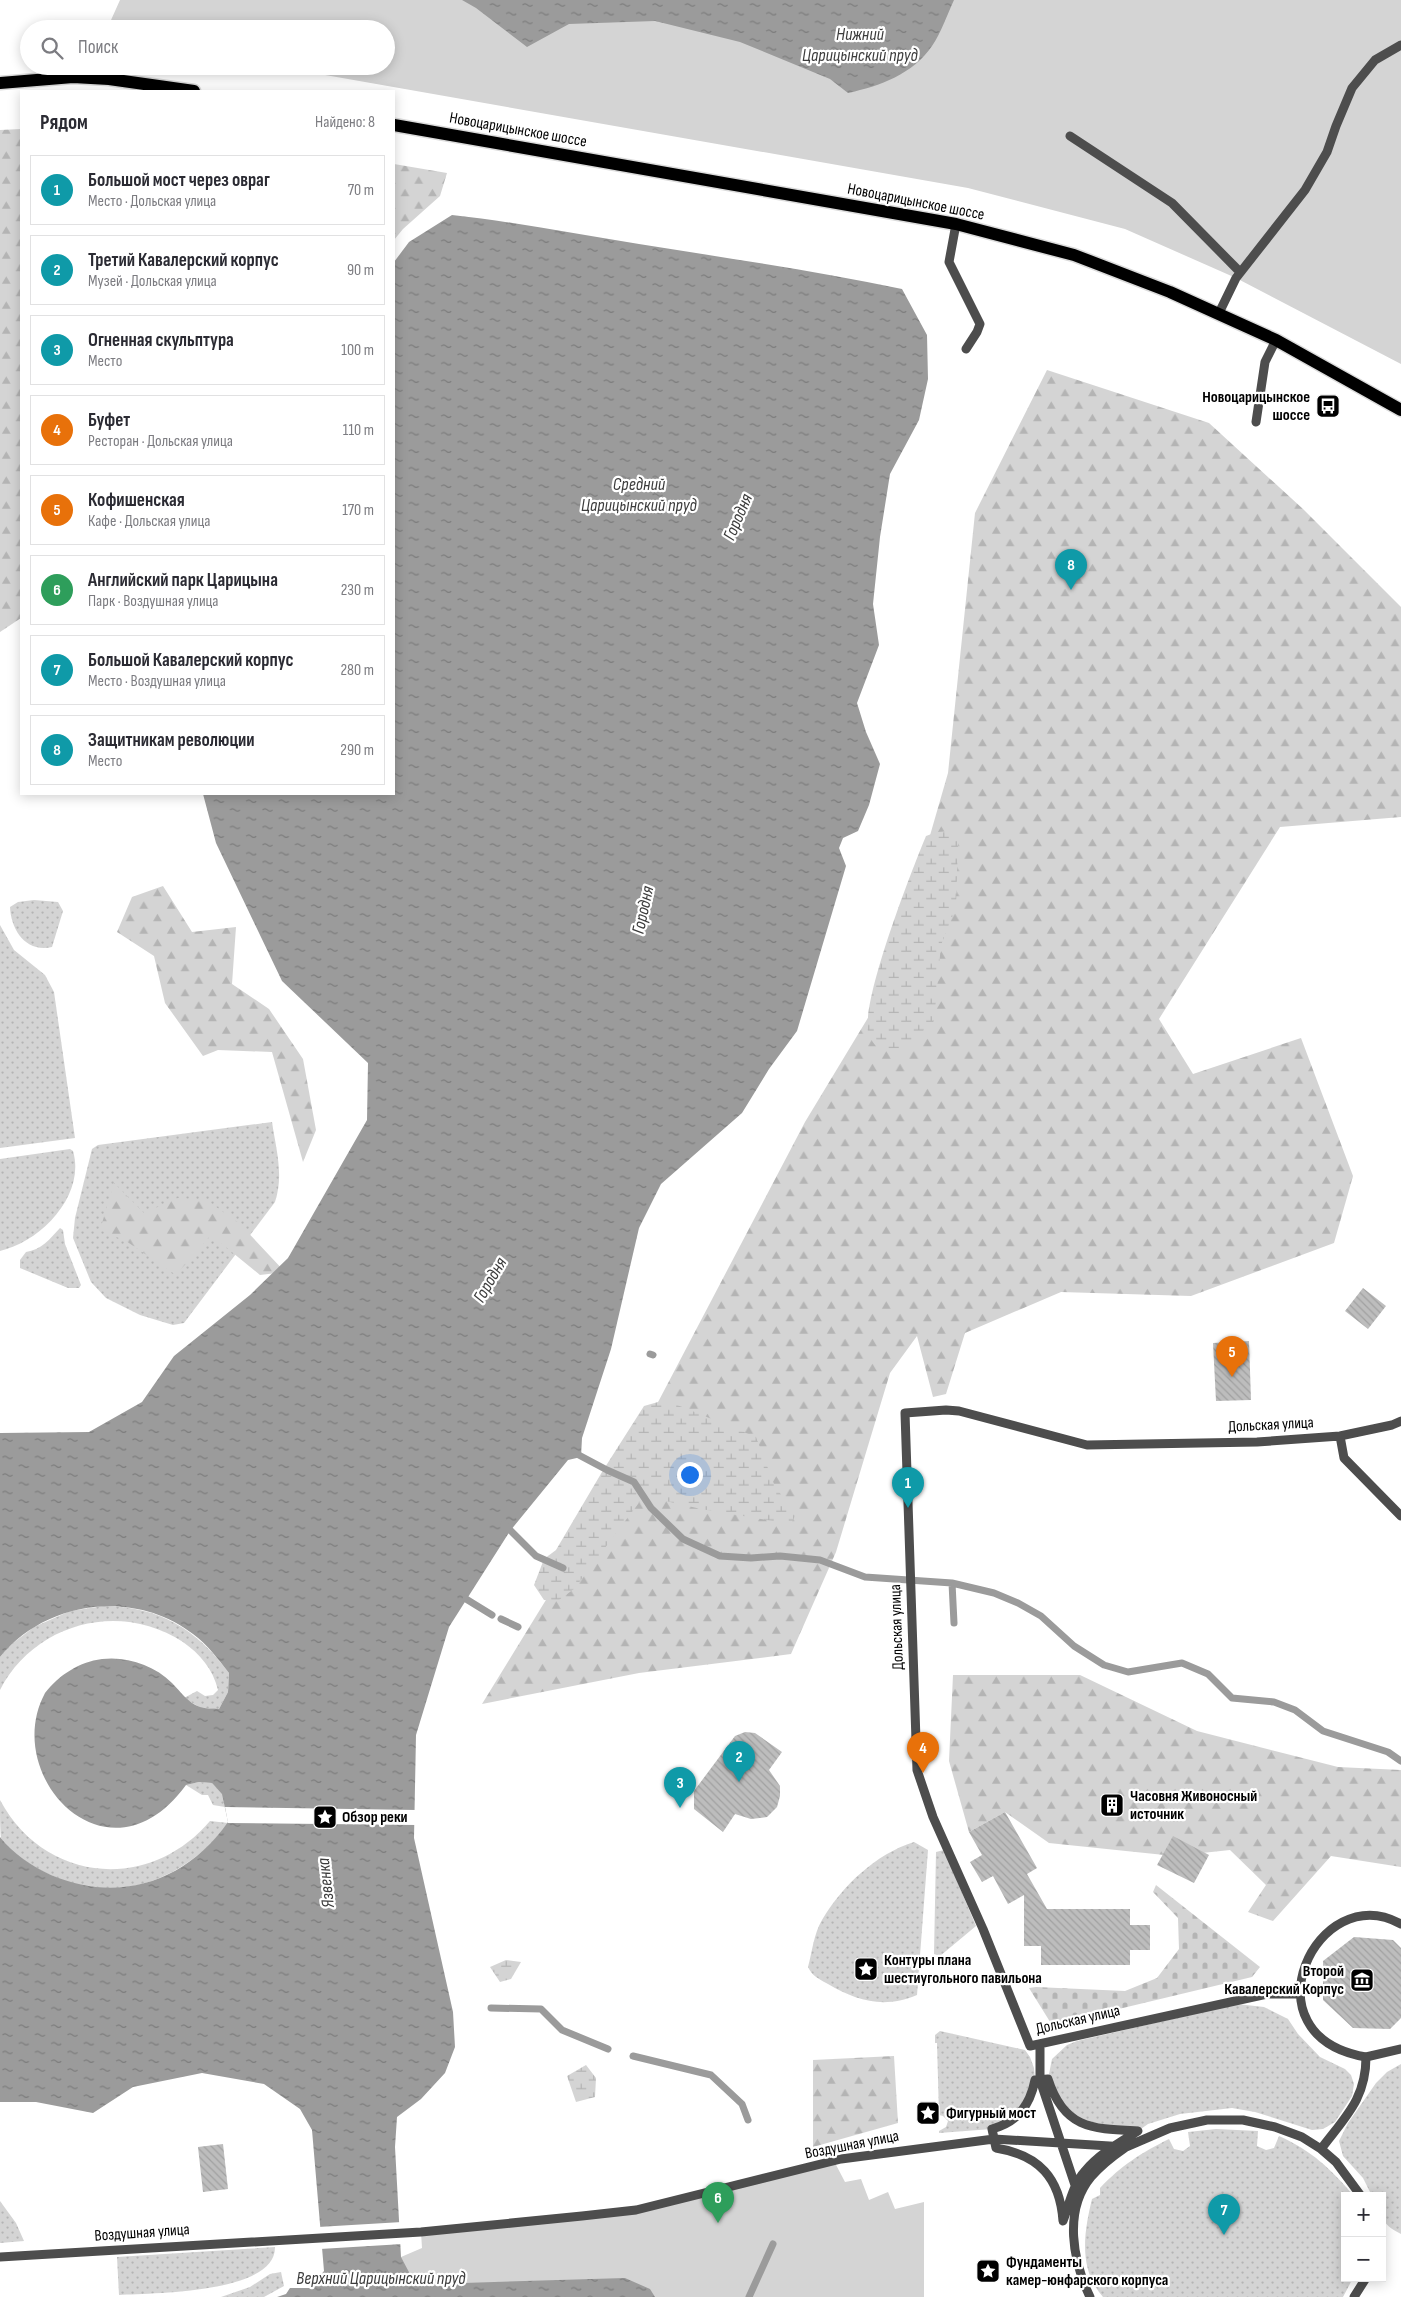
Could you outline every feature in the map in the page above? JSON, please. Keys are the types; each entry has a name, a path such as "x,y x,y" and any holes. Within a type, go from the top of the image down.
{"main road":[{"path":"0,83 73,76 187,90"},
{"name":"Новоцарицынское шоссе","path":"395,125 956,224 1074,255 1170,292 1276,340 1401,410"}],"street":[{"path":"1219,313 1238,275 1305,190 1327,152 1352,88 1375,60 1401,45"},
{"path":"1070,136 1172,202 1238,275"},
{"path":"956,224 949,262 980,324 978,332 966,349"},
{"path":"1256,422 1265,362 1276,340"},
{"name":"Дольская улица","path":"1299,1994 1267,1994 1030,2046 983,1928 933,1817 917,1770 905,1413 946,1410 1012,1424 1087,1445 1257,1442 1340,1436 1392,1425 1401,1420"},
{"path":"1340,1436 1344,1458 1401,1516"},
{"path":"1401,1924 1388,1916 1360,1916 1335,1924 1314,1949 1303,1970 1299,1994 1306,2017 1317,2035 1333,2047 1350,2054 1366,2057 1401,2049"},
{"path":"1040,2044 1040,2080 1079,2197"},
{"path":"1320,2149 1353,2106 1364,2086 1366,2057"},
{"path":"1048,2078 1054,2096 1066,2113 1080,2122 1099,2130 1138,2131 1114,2146 1084,2172 1076,2186 1063,2221 1059,2191 1045,2172 1028,2157 1015,2151 996,2148 992,2129 1003,2126 1021,2113 1031,2098 1035,2080 1040,2080 1048,2078"},
{"name":"Воздушная улица","path":"0,2257 419,2232 636,2210 841,2159 994,2139 1126,2146 1170,2128 1208,2120 1243,2120 1275,2127 1302,2137 1336,2162 1358,2192"},
{"path":"1090,2297 1081,2278 1074,2250 1074,2216 1079,2197 1090,2178 1126,2146"},
{"path":"1354,2297 1363,2282"}],"green space":[{"path":"120,0 1401,0 1401,364 1236,278 1125,229 968,188 325,75 395,75 395,20 111,20"},
{"path":"20,129 20,619 0,632 0,130"},
{"path":"395,164 447,173 440,196 403,229 395,239"},
{"path":"1047,370 1209,423 1303,509 1401,607 1401,817 1280,827 1159,1019 1193,1074 1301,1038 1353,1176 1334,1243 1191,1296 1061,1292 965,1333 946,1394 933,1397 917,1336 890,1373 836,1552 791,1654 639,1673 482,1704 603,1507 805,1122 886,988 948,773 975,513"},
{"path":"951,831 958,842 956,907 941,945 934,1021 902,1050 878,1049 869,1036 868,1020 871,997 888,938 926,836 937,832"},
{"path":"163,886 192,932 236,927 232,984 269,1009 303,1059 316,1130 303,1162 272,1052 218,1050 203,1056 165,1003 154,956 117,932 132,897"},
{"path":"34,900 58,902 63,911 52,947 35,947 28,943 22,938 13,924 10,907 18,902"},
{"path":"0,925 14,950 45,975 54,992 75,1138 0,1148"},
{"path":"272,1122 279,1172 278,1192 275,1202 184,1323 173,1325 140,1315 106,1298 91,1282 73,1238 75,1218 92,1149 98,1145"},
{"path":"70,1149 73,1151 75,1168 73,1184 57,1214 31,1238 0,1251 0,1159"},
{"path":"114,1183 144,1213 178,1198 206,1200 239,1223 285,1272 260,1275 211,1235 176,1275 126,1241 100,1230"},
{"path":"60,1228 63,1230 65,1244 81,1285 79,1288 68,1288 20,1268 20,1260 26,1252 41,1246"},
{"path":"665,1400 756,1437 774,1484 795,1516 791,1524 701,1509 644,1496 574,1589 559,1600 544,1600 534,1585 544,1559 556,1550 644,1406"},
{"path":"104,1606 124,1607 160,1616 176,1623 204,1644 229,1673 228,1692 219,1709 201,1708 184,1698 197,1691 205,1696 213,1695 218,1690 213,1675 195,1652 183,1642 158,1629 133,1622 106,1621 81,1625 56,1634 34,1648 15,1667 0,1690 0,1657 9,1646 34,1627 70,1611"},
{"path":"953,1675 1080,1675 1197,1731 1338,1767 1401,1770 1401,1867 1331,1856 1273,1921 1248,1912 1266,1885 1230,1850 1174,1856 1049,1843 1005,1812 969,1832 949,1761"},
{"path":"199,1782 212,1783 223,1794 225,1807 213,1805 208,1795 202,1795 186,1785"},
{"path":"0,1800 19,1828 43,1849 70,1862 99,1869 129,1868 158,1859 186,1844 210,1821 228,1823 198,1855 179,1868 159,1878 138,1885 94,1888 68,1882 46,1873 28,1863 9,1848 1,1838"},
{"path":"914,1842 928,1850 917,1995 893,2002 871,2001 850,1995 816,1977 808,1967 817,1931 830,1907 862,1872 887,1854"},
{"path":"944,1850 976,1926 940,1956 934,1954 936,1852"},
{"path":"1156,1885 1260,1967 1252,1977 1052,2025 1029,1988 1125,1991 1157,1978 1179,1949 1178,1918 1153,1892"},
{"path":"506,1960 521,1962 511,1979 500,1982 490,1967"},
{"path":"1237,2004 1264,2007 1288,2019 1298,2034 1320,2057 1345,2069 1351,2075 1354,2084 1352,2096 1335,2122 1323,2129 1312,2130 1255,2112 1232,2108 1180,2114 1148,2124 1138,2131 1099,2130 1066,2113 1048,2079 1052,2059 1067,2045 1077,2041"},
{"path":"940,2031 1025,2050 1034,2068 1035,2080 1026,2107 992,2129 939,2133 939,2131 946,2127 948,2121 939,2115 937,2043 935,2043 935,2035"},
{"path":"894,2056 898,2123 813,2147 813,2060"},
{"path":"1401,2064 1401,2234 1386,2223 1386,2192 1370,2192 1363,2178 1343,2156 1339,2141 1348,2123 1376,2083 1387,2072"},
{"path":"586,2065 596,2078 595,2097 576,2102 567,2076"},
{"path":"1216,2129 1258,2131 1257,2146 1266,2150 1274,2148 1279,2136 1311,2154 1337,2177 1350,2192 1341,2192 1341,2282 1351,2282 1343,2297 1103,2297 1095,2286 1086,2262 1085,2237 1092,2199 1100,2195 1100,2188 1116,2173 1150,2149 1169,2139 1174,2149 1183,2151 1190,2146 1188,2132"},
{"path":"834,2161 845,2182 861,2179 869,2200 888,2192 895,2209 924,2202 924,2297 369,2297 401,2257 422,2248 421,2232 636,2210"},
{"path":"0,2201 16,2223 24,2241 0,2243"},
{"path":"275,2247 270,2262 256,2274 235,2282 183,2291 119,2295 117,2257"},
{"path":"281,2272 284,2286 264,2297 221,2297 250,2287 270,2274"}],"water":[{"name":"Нижний Царицынский пруд","path":"462,0 954,0 932,46 915,64 906,71 884,82 848,93 830,79 740,42 655,21 569,24 527,47 476,8"},
{"name":"Средний Царицынский пруд","path":"452,215 837,276 902,289 927,335 928,379 919,420 890,474 880,537 873,604 879,645 857,703 866,732 880,764 869,805 858,831 843,838 839,848 846,866 797,1031 769,1069 742,1113 661,1184 639,1228 611,1349 582,1438 581,1457 568,1460 510,1531 449,1627 416,1735 414,1838 453,2012 455,2047 445,2073 421,2099 397,2117 395,2147 401,2257 411,2276 431,2275 444,2287 463,2283 625,2278 650,2289 655,2297 277,2297 286,2294 290,2288 310,2288 324,2271 312,2130 300,2109 264,2084 202,2073 133,2087 93,2113 36,2102 0,2102 0,1837 23,1859 51,1875 76,1884 126,1887 149,1882 171,1873 192,1860 211,1843 228,1822 222,1794 212,1783 199,1782 186,1785 156,1815 125,1827 96,1825 70,1810 50,1787 37,1758 35,1725 45,1693 70,1670 85,1663 111,1658 140,1663 165,1677 195,1705 219,1709 228,1692 229,1673 213,1652 193,1634 170,1620 145,1611 119,1606 92,1607 66,1613 41,1623 19,1638 0,1657 0,1433 89,1432 142,1402 174,1356 250,1295 288,1258 367,1120 368,1063 282,981 216,843 203,795 395,795 395,261 409,242"}],"pier":[{"path":"225,1807 417,1810 417,1825 228,1823"},
{"path":"402,2222 403,2244 320,2249 318,2227"}],"building":[{"path":"1363,1288 1386,1306 1368,1329 1345,1311"},
{"path":"1249,1341 1251,1400 1216,1401 1213,1343"},
{"path":"745,1732 755,1733 782,1752 769,1770 780,1786 780,1796 777,1807 767,1817 751,1819 735,1814 723,1832 694,1809 694,1791 735,1736"},
{"path":"1005,1812 1037,1868 1027,1874 1047,1909 1130,1909 1130,1925 1150,1925 1150,1950 1130,1950 1130,1965 1041,1965 1041,1946 1024,1946 1024,1895 1008,1904 993,1876 982,1882 970,1862 982,1855 969,1832"},
{"path":"1173,1836 1209,1855 1194,1883 1157,1865"},
{"name":"Второй Кавалерский Корпус","path":"1354,1937 1393,1940 1401,1948 1401,2018 1390,2029 1353,2028 1323,2000 1323,1961"},
{"path":"223,2144 228,2189 203,2192 198,2147"}],"waterway":[{"path":"575,1453 634,1482 651,1508 683,1539 720,1556 751,1558 780,1556 820,1560 865,1577 952,1583 994,1593 1018,1603 1041,1616 1074,1646 1104,1665 1128,1672 1182,1663 1208,1674 1232,1698 1274,1702 1295,1710 1323,1731 1388,1752 1401,1761"},
{"path":"504,1524 536,1556 563,1568"},
{"path":"952,1583 954,1623"},
{"path":"466,1599 492,1615"},
{"path":"501,1619 518,1627"},
{"path":"491,2008 541,2009 562,2030 608,2049"},
{"path":"633,2056 711,2075 742,2104 748,2120"},
{"path":"749,2297 773,2244"}],"place":[{"name":"Новоцарицынское шоссе","path":"1328,406"},
{"name":"Защитникам революции","path":"1071,590"},
{"name":"Кофишенская","path":"1232,1377"},
{"name":"Большой мост через овраг","path":"908,1508"},
{"name":"Буфет","path":"923,1773"},
{"name":"Третий Кавалерский корпус","path":"739,1782"},
{"name":"Часовня Живоносный источник","path":"1112,1805"},
{"name":"Огненная скульптура","path":"680,1808"},
{"name":"Обзор реки","path":"325,1817"},
{"name":"Контуры плана шестиугольного павильона","path":"866,1969"},
{"name":"Второй Кавалерский Корпус","path":"1362,1980"},
{"name":"Фигурный мост","path":"928,2113"},
{"name":"Английский парк Царицына","path":"718,2223"},
{"name":"Большой Кавалерский корпус","path":"1224,2235"},
{"name":"Фундаменты камер-юнфарского корпуса","path":"988,2271"}],"water label":[{"name":"Городня","path":"738,517"},
{"name":"Городня","path":"643,910"},
{"name":"Городня","path":"490,1280"},
{"name":"Язвенка","path":"326,1883"},
{"name":"Верхний Царицынский пруд","path":"381,2278"}]}
